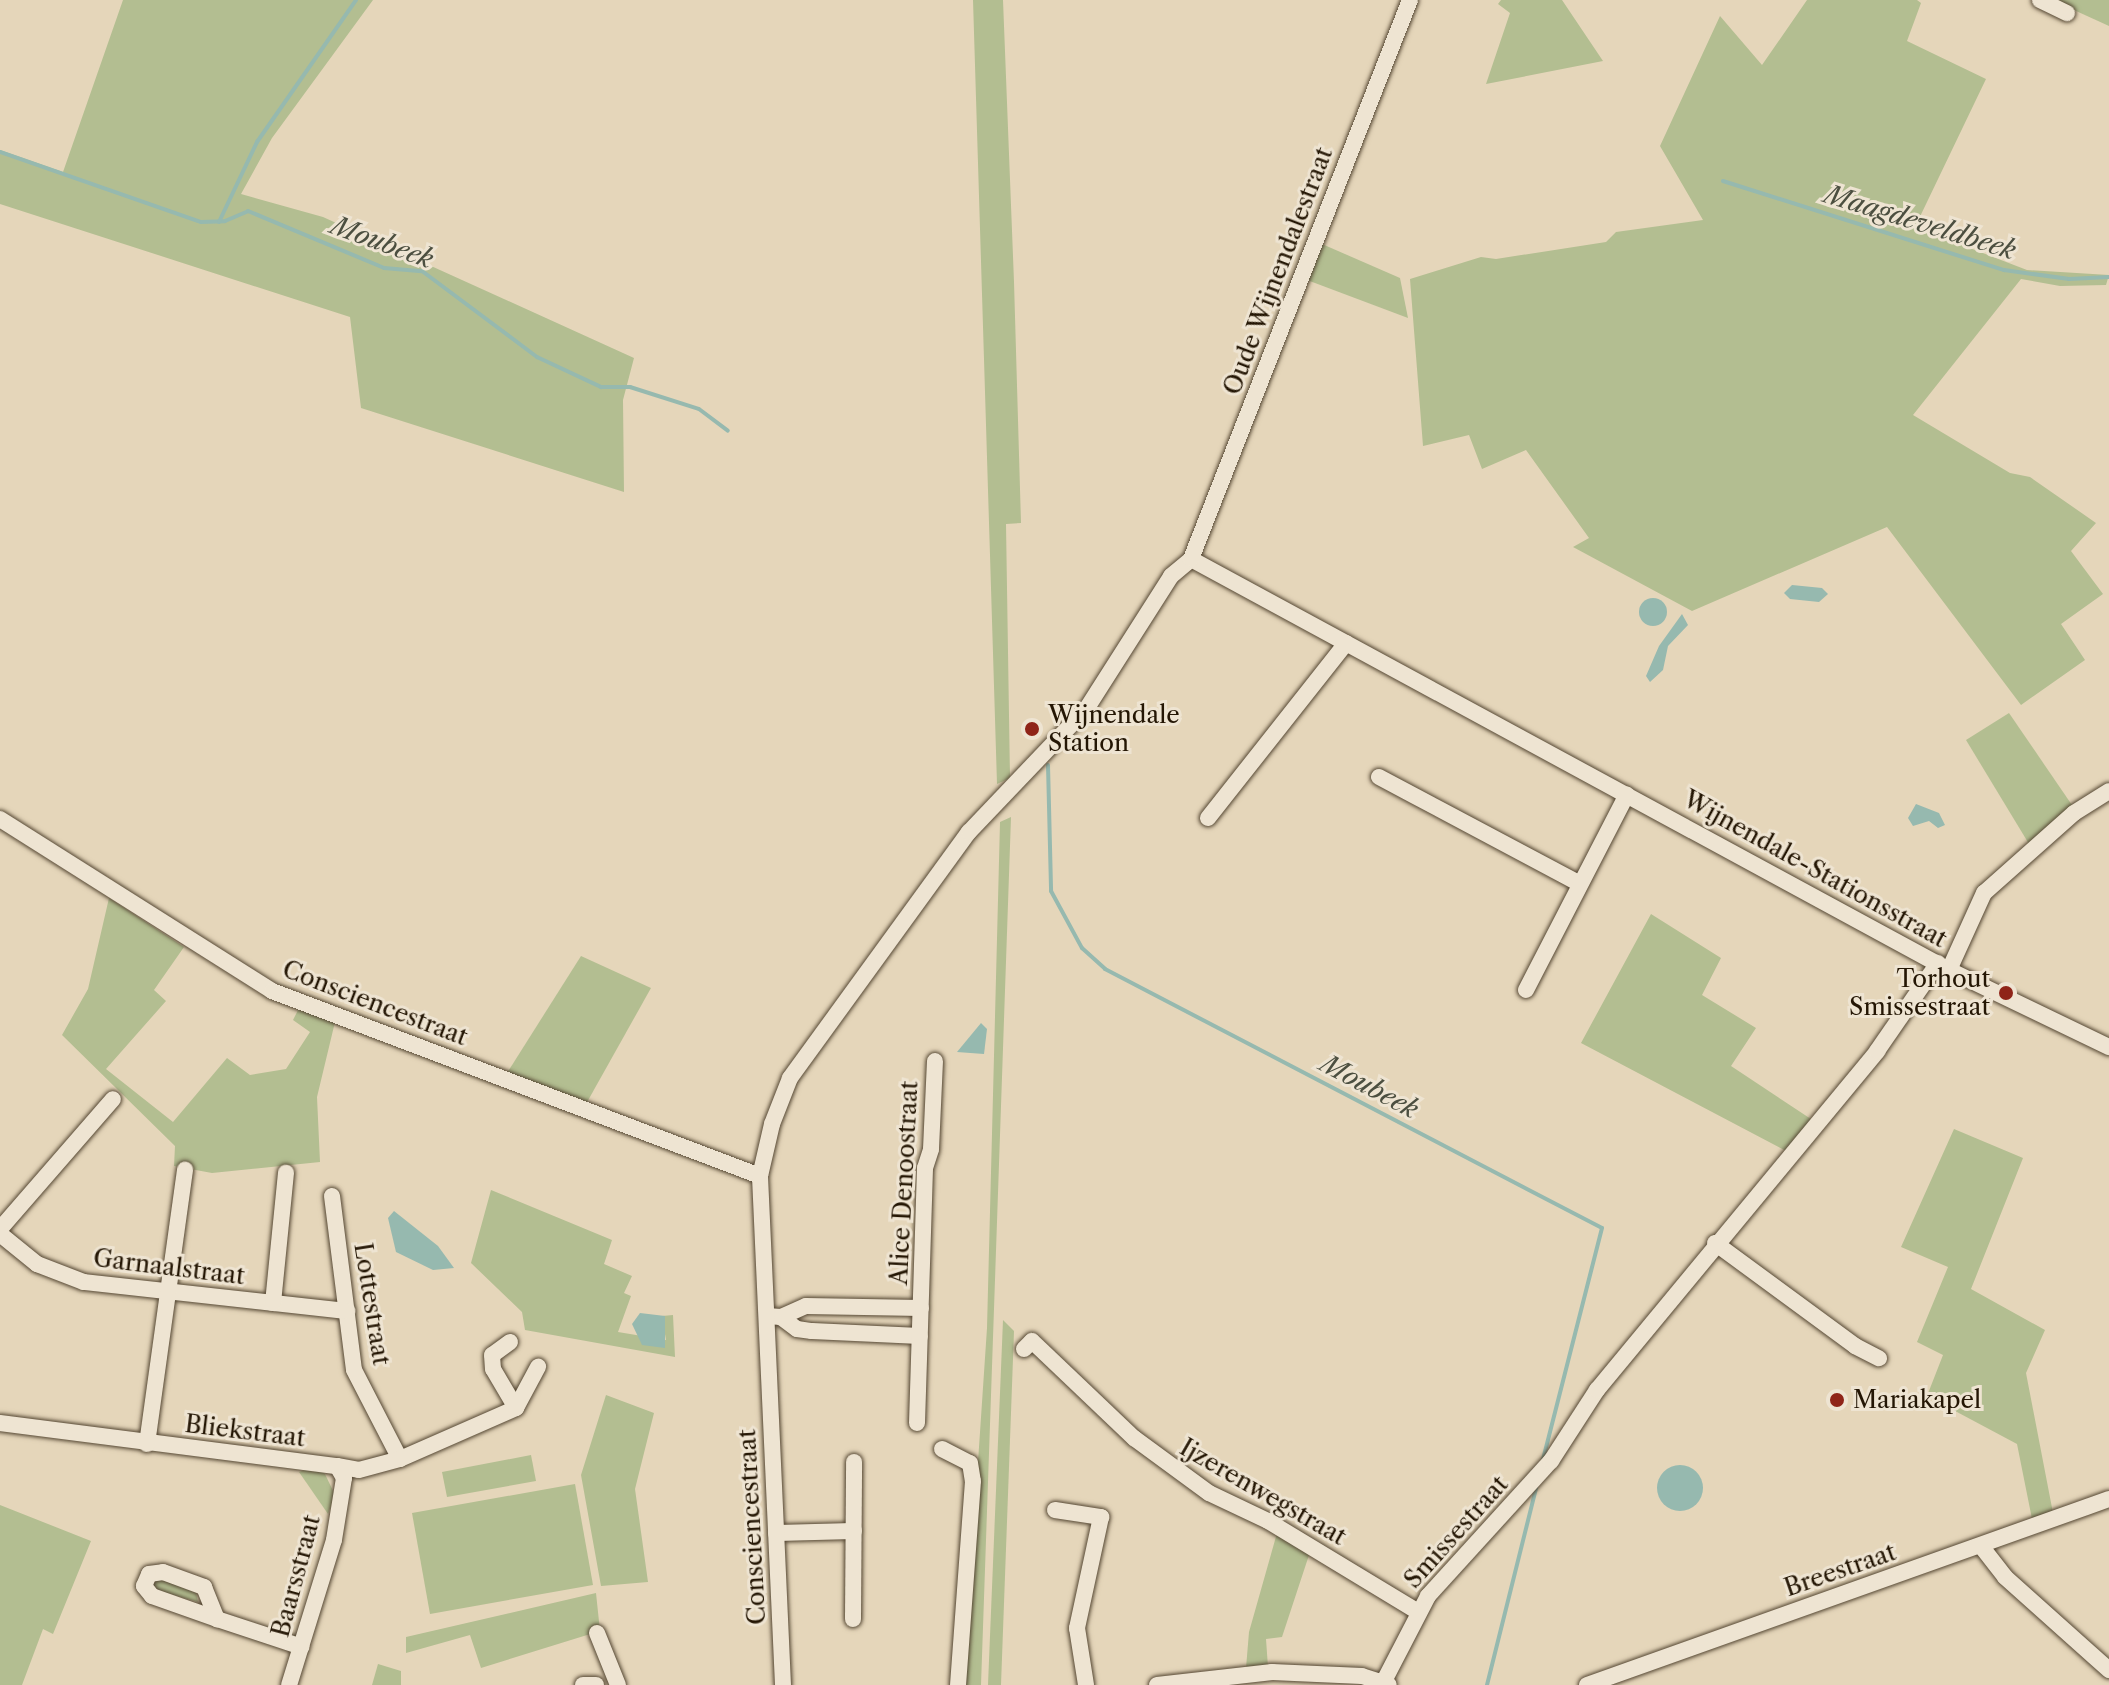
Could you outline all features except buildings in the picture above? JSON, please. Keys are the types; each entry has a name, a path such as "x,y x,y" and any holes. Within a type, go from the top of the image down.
{"street":[{"name":"Oude Wijnendalestraat","path":"1191,559 1410,0"},
{"path":"2040,0 2067,13"},
{"name":"Wijnendale-Stationsstraat","path":"1191,559 1944,966 2109,1047"},
{"name":"Consciencestraat","path":"783,1685 776,1533 774,1316 760,1176 790,1078 969,832 1087,708 1171,576 1191,559"},
{"path":"1208,818 1346,643"},
{"path":"1379,777 1578,883"},
{"name":"Smissestraat","path":"1157,1685 1272,1672 1386,1683 1418,1612 1551,1461 1597,1390 1944,966 1984,893 2074,813 2109,791"},
{"path":"1526,990 1578,883 1627,794"},
{"name":"Consciencestraat","path":"0,819 272,991 760,1176"},
{"name":"Alice Denoostraat","path":"917,1423 935,1061"},
{"path":"0,1232 113,1099"},
{"path":"147,1444 185,1170"},
{"path":"273,1303 286,1173"},
{"name":"Lottestraat","path":"332,1196 354,1370 400,1459"},
{"name":"Garnaalstraat","path":"0,1232 61,1276 166,1292 347,1311"},
{"path":"1715,1243 1855,1346 1879,1358"},
{"name":"Alice Denoostraat","path":"774,1316 806,1306 921,1308"},
{"path":"774,1316 797,1329 920,1336"},
{"name":"Ijzerenwegstraat","path":"1024,1349 1032,1341 1134,1438 1209,1493 1268,1521 1418,1612"},
{"path":"510,1342 492,1355 493,1369 516,1408"},
{"path":"516,1408 538,1367"},
{"name":"Bliekstraat","path":"0,1423 340,1472 400,1459 516,1408"},
{"path":"942,1449 970,1463 973,1481 958,1685"},
{"path":"853,1619 854,1462"},
{"name":"Baarsstraat","path":"289,1685 334,1540 340,1472"},
{"name":"Breestraat","path":"1587,1685 2109,1499"},
{"path":"1055,1510 1101,1517 1077,1628 1086,1685"},
{"path":"776,1533 854,1531"},
{"path":"1981,1546 2005,1577 2109,1670"},
{"path":"217,1619 302,1647"},
{"path":"597,1633 618,1685"},
{"path":"583,1685 596,1685"}],"green space":[{"path":"123,0 373,0 272,138 241,194 323,217 634,358 623,400 624,492 361,408 350,317 0,204 0,150 63,172"},
{"path":"973,0 1003,0 1014,282 1021,523 1006,524 1010,778 997,784"},
{"path":"1501,0 1562,0 1603,61 1486,84 1510,13 1498,4"},
{"path":"1807,0 1917,0 1921,3 1907,41 1986,79 1915,227 2027,270 2109,275 2106,285 2060,286 2021,279 1913,415 2010,473 2030,477 2096,523 2071,551 2103,594 2061,624 2085,660 2021,705 1887,527 1692,611 1573,547 1589,538 1526,450 1482,469 1469,435 1423,446 1410,279 1481,257 1496,259 1606,242 1616,232 1703,220 1660,146 1720,16 1762,65"},
{"path":"2052,0 2109,0 2109,26"},
{"path":"1322,244 1400,278 1408,318 1307,280"},
{"path":"2009,713 2074,808 2029,844 1966,740"},
{"path":"1011,817 981,1685 963,1685 987,1328 1000,822"},
{"path":"109,898 184,947 154,990 166,1001 106,1069 173,1122 227,1058 250,1075 286,1069 310,1032 293,1020 299,1008 335,1022 317,1097 320,1162 212,1173 174,1166 175,1146 62,1035 88,989"},
{"path":"1651,914 1721,958 1702,995 1756,1028 1731,1066 1814,1121 1788,1152 1581,1043"},
{"path":"581,956 651,988 586,1104 507,1073"},
{"path":"1954,1129 2023,1158 1971,1289 2045,1330 2026,1373 2053,1513 2032,1519 2017,1444 1927,1396 1943,1355 1917,1342 1948,1267 1901,1247"},
{"path":"491,1190 612,1240 604,1264 632,1276 624,1293 631,1296 618,1332 666,1340 662,1316 673,1315 675,1357 525,1330 522,1312 471,1263"},
{"path":"1003,1320 1014,1331 1001,1685 988,1685"},
{"path":"606,1395 654,1413 635,1489 648,1582 601,1586 581,1475"},
{"path":"531,1455 536,1481 447,1497 442,1472"},
{"path":"313,1467 325,1474 335,1495 328,1514 299,1472"},
{"path":"575,1484 593,1585 430,1614 412,1513"},
{"path":"0,1505 91,1541 53,1634 43,1629 22,1685 0,1685"},
{"path":"1277,1533 1310,1552 1282,1637 1266,1639 1268,1667 1246,1668 1249,1632"},
{"path":"159,1578 196,1593 198,1602 156,1590 152,1585"},
{"path":"596,1593 600,1631 481,1668 470,1635 406,1653 406,1637"},
{"path":"378,1664 401,1671 401,1685 372,1685"}],"water":[{"path":"1792,585 1822,588 1828,594 1819,602 1790,599 1784,593"},
{"path":"1653,598 1663,602 1667,612 1663,622 1653,626 1643,622 1639,612 1643,602"},
{"path":"1682,614 1688,625 1668,646 1663,670 1650,682 1646,676 1659,646"},
{"path":"1916,804 1939,813 1945,825 1938,828 1929,821 1913,826 1908,818"},
{"path":"981,1023 987,1029 984,1054 957,1052"},
{"path":"394,1211 438,1246 454,1268 433,1270 396,1252 388,1218"},
{"path":"640,1313 665,1316 665,1348 642,1345 632,1324"},
{"path":"1680,1465 1697,1471 1703,1488 1697,1505 1680,1511 1663,1505 1657,1488 1663,1471"}],"waterway":[{"path":"219,222 257,142 356,0"},
{"name":"Moubeek","path":"0,152 201,222 225,221 248,211 384,268 422,271 537,357 601,387 630,387 699,409 728,431"},
{"name":"Maagdeveldbeek","path":"1723,181 2004,270 2069,279 2109,277"},
{"name":"Moubeek","path":"1048,765 1051,891 1082,948 1105,969 1602,1228 1543,1460"},
{"name":"Moubeek","path":"1487,1685 1536,1488"}],"place":[{"name":"Wijnendale Station","path":"1032,729"},
{"name":"Torhout Smissestraat","path":"2006,993"},
{"name":"Mariakapel","path":"1837,1400"}]}
